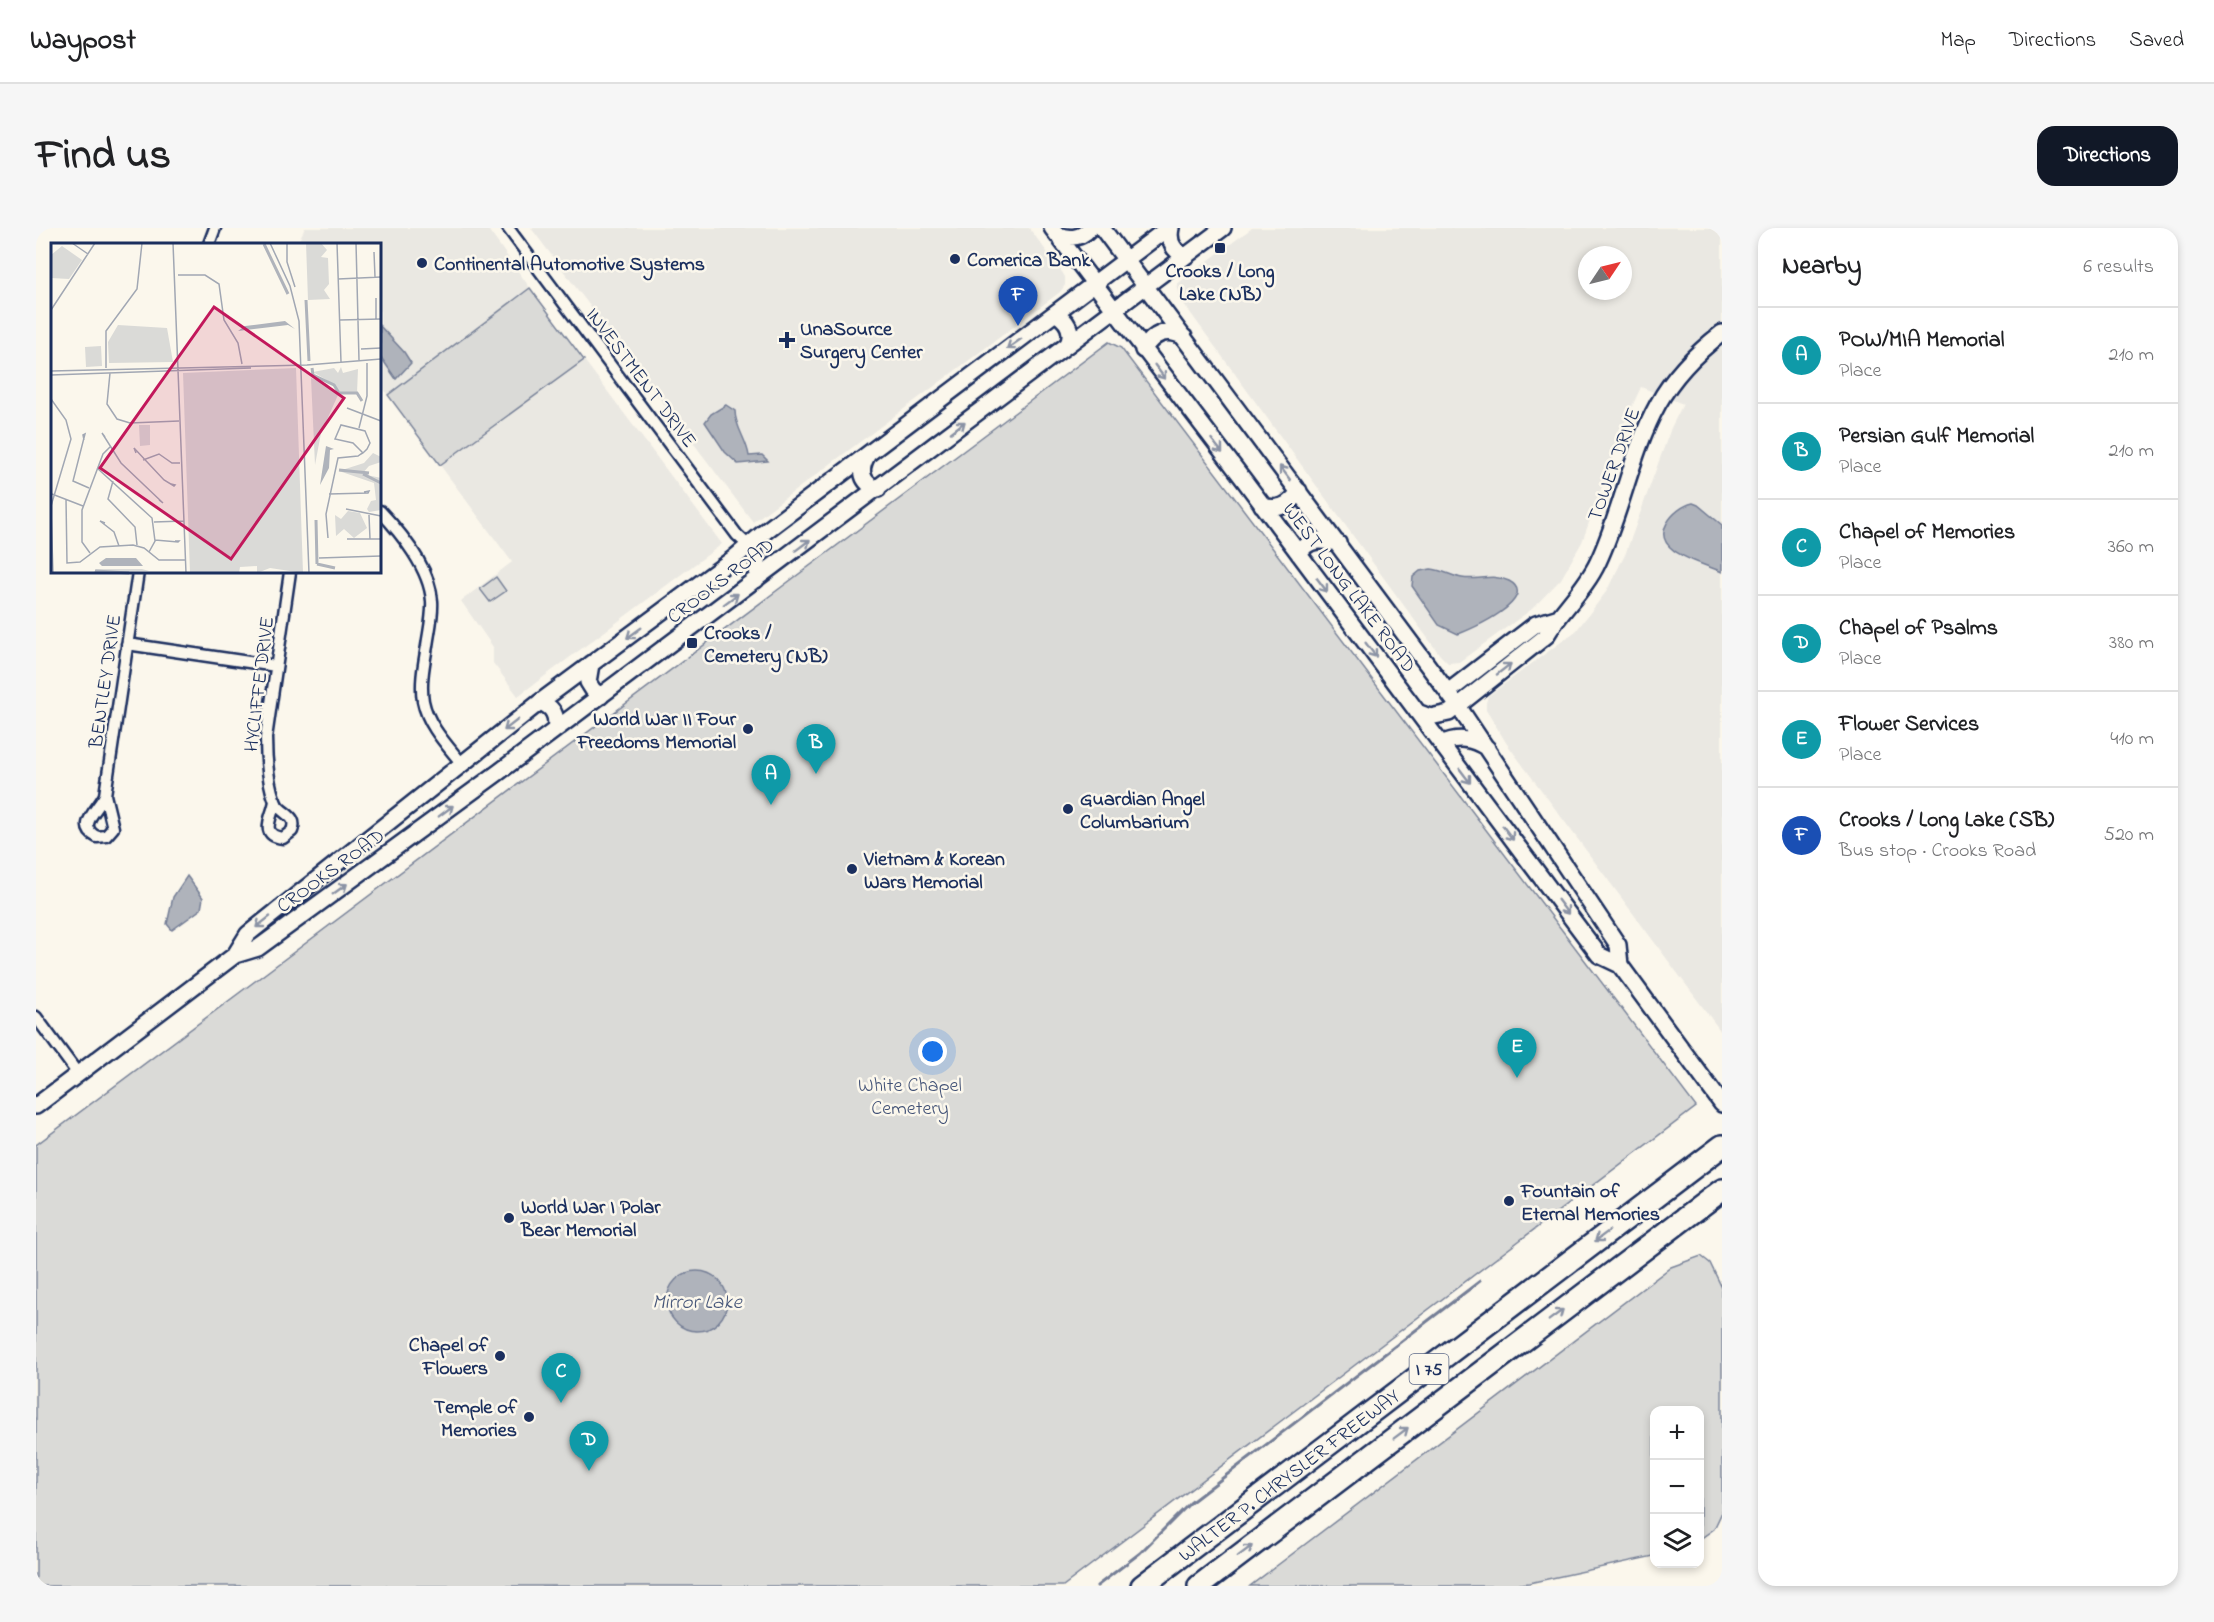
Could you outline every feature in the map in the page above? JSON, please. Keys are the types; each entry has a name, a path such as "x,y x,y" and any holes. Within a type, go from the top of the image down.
{"highway":[{"name":"WALTER P. CHRYSLER FREEWAY","path":"1142,1586 1719,1148"},
{"name":"WALTER P. CHRYSLER FREEWAY","path":"1199,1586 1722,1190"}],"main road":[{"path":"1054,232 1074,237 1090,228"},
{"name":"WEST LONG LAKE ROAD","path":"1102,228 1458,706 1618,945 1620,965"},
{"name":"CROOKS ROAD","path":"235,955 248,934 540,702 1170,228"},
{"path":"1170,228 1173,247 1185,256"},
{"name":"CROOKS ROAD","path":"36,1106 235,955 258,948 399,846 878,489 1223,228"},
{"name":"WEST LONG LAKE ROAD","path":"1054,232 1299,554 1599,955 1620,965 1722,1104"},
{"path":"1055,313 1068,326 1071,338 1068,344"},
{"path":"1143,350 1153,337 1161,333 1172,332 1184,337"},
{"name":"TOWER DRIVE","path":"1417,712 1430,717 1449,713 1546,636 1556,618 1581,591 1597,564 1642,440 1658,404 1683,368 1722,333"},
{"path":"867,456 862,466 862,475 867,483 878,489"},
{"path":"1262,505 1273,508 1284,506 1292,501 1299,491"},
{"path":"1299,554 1305,546 1314,541 1338,543"},
{"path":"749,546 758,563 756,580"},
{"name":"TOWER DRIVE","path":"1448,692 1536,624 1556,618"},
{"path":"591,664 588,682 592,690 601,696"},
{"path":"540,702 554,712 557,724 555,730"},
{"path":"1441,744 1462,739 1479,742 1487,748"},
{"path":"391,821 388,834 392,842 399,846"},
{"path":"1528,861 1546,860 1555,851"}],"street":[{"path":"208,243 215,228"},
{"name":"INVESTMENT DRIVE","path":"508,228 724,517 749,546"},
{"path":"381,512 417,559 427,577 432,599 432,612 423,676 423,702 434,727 462,764"},
{"name":"BENTLEY DRIVE","path":"105,795 138,573"},
{"name":"HYCLIFFE DRIVE","path":"275,800 266,751 290,573"},
{"path":"128,644 276,666"},
{"path":"36,1017 78,1074"}],"shaded area":[{"path":"305,228 487,228 530,288 388,395 381,385 381,243 298,243"},
{"path":"531,228 1029,228 1062,272 1065,285 1060,292 753,522"},
{"path":"1252,228 1722,228 1722,1033 1507,744 1486,710 1488,696 1576,631 1606,592 1625,555 1671,428 1683,404 1641,387 1625,422 1582,542 1561,579 1532,609 1459,662 1448,663 1181,300 1177,284"},
{"path":"584,360 722,544 518,696 493,663 493,647 461,601 512,562 440,465"}],"green space":[{"path":"530,288 584,360 440,465 388,395"},
{"name":"White Chapel Cemetery","path":"1109,342 1121,348 1696,1107 1063,1586 36,1586 36,1145"},
{"path":"496,577 506,591 490,602 480,589"},
{"path":"1701,1256 1710,1263 1722,1288 1722,1512 1714,1529 1704,1536 1704,1406 1650,1406 1650,1557 1529,1583 1503,1586 1250,1586 1671,1267"}],"water":[{"path":"381,327 411,363 396,379 381,357"},
{"path":"726,405 735,411 749,456 762,455 768,461 738,464 725,452 705,422 711,414"},
{"path":"1693,503 1722,525 1722,572 1681,555 1666,542 1664,533 1669,520 1682,508"},
{"path":"1431,569 1462,578 1503,579 1517,588 1516,596 1510,604 1488,620 1458,634 1439,625 1412,586 1413,577 1420,571"},
{"path":"187,876 203,898 201,909 172,930 167,924 173,897"},
{"name":"Mirror Lake","path":"691,1271 703,1271 714,1276 722,1284 727,1301 725,1313 714,1326 703,1331 691,1331 680,1326 672,1318 667,1307 667,1295 672,1284 680,1276"}],"waterway":[{"path":"1097,1586 1140,1553 1190,1503 1480,1281"}],"place":[{"name":"Crooks / Long Lake (NB)","path":"1220,248"},
{"name":"Comerica Bank","path":"955,259"},
{"name":"Continental Automotive Systems","path":"422,263"},
{"name":"Crooks / Long Lake (SB)","path":"1018,326"},
{"name":"UnaSource Surgery Center","path":"787,340"},
{"name":"Crooks / Cemetery (NB)","path":"692,643"},
{"name":"World War II Four Freedoms Memorial","path":"748,729"},
{"name":"Persian Gulf Memorial","path":"816,774"},
{"name":"POW/MIA Memorial","path":"771,805"},
{"name":"Guardian Angel Columbarium","path":"1068,809"},
{"name":"Vietnam & Korean Wars Memorial","path":"852,869"},
{"name":"Flower Services","path":"1517,1078"},
{"name":"Fountain of Eternal Memories","path":"1509,1201"},
{"name":"World War I Polar Bear Memorial","path":"509,1218"},
{"name":"Chapel of Flowers","path":"500,1356"},
{"name":"Chapel of Memories","path":"561,1403"},
{"name":"Temple of Memories","path":"529,1417"},
{"name":"Chapel of Psalms","path":"589,1471"}]}
